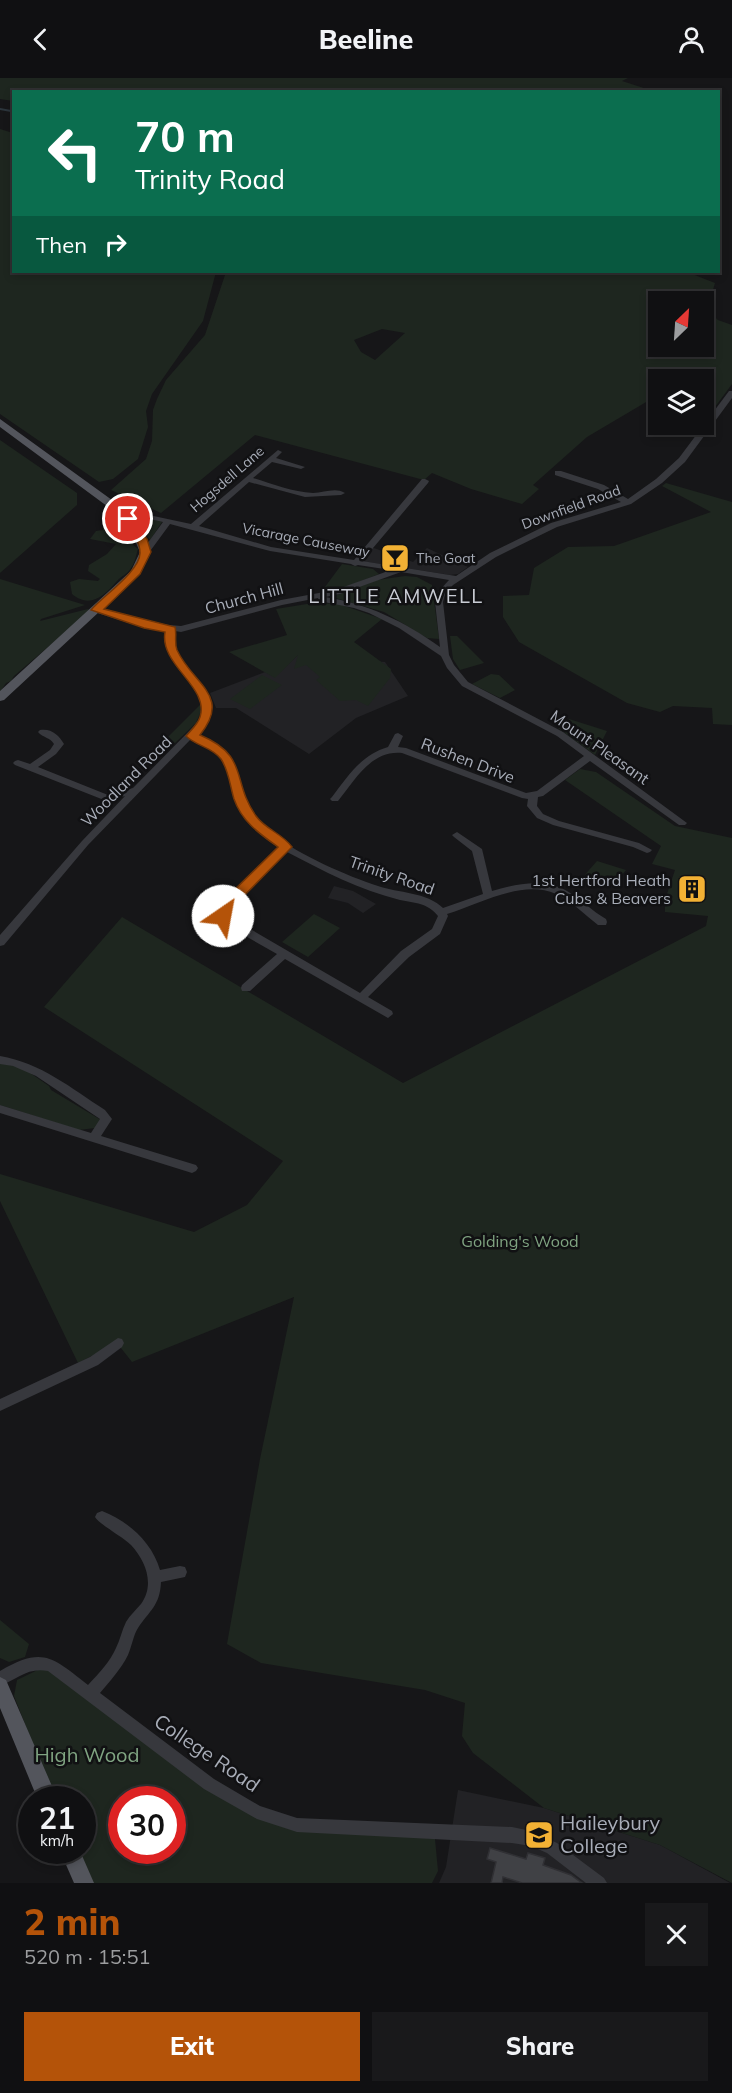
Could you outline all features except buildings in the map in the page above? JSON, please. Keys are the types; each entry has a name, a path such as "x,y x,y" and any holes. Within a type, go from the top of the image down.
{"main road":[{"path":"0,422 119,510 135,528 145,552 136,572 0,697"},
{"path":"0,1686 42,1786"},
{"path":"76,1864 84,1883"}],"street":[{"name":"Downfield Road","path":"445,588 455,578 500,551 544,530 628,501 671,471 732,393"},
{"name":"Hogsdell Lane","path":"193,527 278,452"},
{"path":"271,459 301,467"},
{"path":"558,473 601,488 628,501"},
{"path":"248,479 313,495 331,491 341,493"},
{"path":"355,564 425,481"},
{"name":"Vicarage Causeway","path":"119,510 193,527 254,545 397,571 455,578"},
{"path":"145,552 168,521"},
{"name":"Church Hill","path":"97,610 148,626 171,630 200,626 281,603 315,598 397,571"},
{"path":"426,575 445,588"},
{"name":"Mount Pleasant","path":"445,588 439,602 445,655 450,666 469,687 552,729 682,823"},
{"name":"Mount Pleasant","path":"315,598 347,604 391,618 445,655"},
{"name":"Woodland Road","path":"0,942 108,819 192,736 205,720 208,708 205,697 172,651 169,640 171,630"},
{"path":"31,768 53,752 59,744 55,737 43,732"},
{"name":"Trinity Road","path":"192,736 212,745 226,757 234,773 241,801 253,822 286,847 374,888 430,903 441,912 442,921 436,931 405,954 361,998"},
{"name":"Rushen Drive","path":"398,736 392,749 404,750 517,795 533,796 545,791 575,765 590,757"},
{"path":"335,799 369,757 392,749"},
{"path":"18,763 107,798 137,790"},
{"name":"Rushen Drive","path":"533,796 532,806 548,820 636,845 646,850"},
{"path":"107,798 108,819"},
{"path":"457,836 477,849 488,894"},
{"path":"286,847 246,884 222,913 227,922 388,1014"},
{"path":"441,912 488,894 528,888 547,888 565,895 602,922"},
{"path":"246,988 284,954"},
{"path":"0,1060 15,1062 33,1070 101,1113 106,1119 94,1138"},
{"path":"0,1109 192,1168"},
{"path":"0,1405 94,1361 117,1343"},
{"path":"89,1694 119,1657 132,1625 149,1603 154,1577 150,1560 142,1547 120,1525 102,1517"},
{"path":"154,1577 180,1572"},
{"name":"College Road","path":"0,1678 28,1664 41,1662 52,1666 209,1784 236,1802 278,1821 330,1828 512,1835 531,1839 552,1848 599,1883"}],"shaded area":[{"path":"371,547 413,562 427,548 468,567 458,574 450,575 361,561"},
{"path":"298,655 385,662 408,696 356,718 309,754 236,708 216,708 210,693 265,672 275,677"},
{"path":"334,886 353,891 376,904 363,913 348,903 328,898"},
{"name":"Haileybury College","path":"458,1790 544,1808 660,1845 730,1883 439,1883 446,1867"}],"green space":[{"path":"0,78 628,78 622,81 650,90 12,90 12,101 0,99"},
{"path":"0,129 12,133 12,273 216,273 203,321 152,394 146,411 148,427 138,459 113,479 99,482 0,414"},
{"path":"226,273 690,273 715,283 713,291 648,291 648,357 714,357 714,316 732,325 732,384 715,407 714,369 648,369 648,401 587,437 533,485 539,489 522,504 471,489 432,473 424,480 255,435 161,513 111,490 146,459 152,441 153,410 166,380 205,335","holes":["382,329 405,333 375,360 361,352 354,340"]},
{"path":"0,440 77,493 77,505 0,573"},
{"path":"666,483 732,502 732,725 713,724 712,708 673,706 660,712 627,703 519,642 503,617 503,596 529,595 534,568 568,547 614,546 711,512 662,486"},
{"path":"130,514 162,522 150,540"},
{"path":"110,515 118,517 134,538 132,544 138,549 134,561 128,572 102,596 91,600 79,598 72,594 70,582 79,579 98,581 100,579 88,571 89,565 107,554 116,544 90,539 96,531 103,530 103,519"},
{"path":"342,564 373,569 379,574 338,590 322,591"},
{"path":"405,576 417,577 432,585 439,639 427,638 384,612 332,597 377,580"},
{"path":"0,579 85,605 40,621 88,609 90,611 6,683 0,692"},
{"path":"313,603 339,604 382,619 354,642 391,669 390,678 368,706 356,700 340,701 316,680 320,677 306,665 294,669 298,655 275,678 229,652 287,635 276,609"},
{"path":"450,636 457,636 484,663 460,670 453,659"},
{"path":"491,674 499,675 515,690 500,698 472,684"},
{"path":"262,675 282,685 250,709 230,699"},
{"path":"200,705 201,711 196,723 175,743 165,740"},
{"path":"569,719 607,731 595,755 558,728"},
{"name":"Golding's Wood","path":"580,769 596,772 675,826 732,838 732,1883 660,1845 544,1808 473,1753 462,1736 465,1703 425,1690 261,1663 227,1644 260,1459 294,1297 132,1362 117,1343 78,1363 0,1201 0,1174 194,1232 247,1205 283,1161 44,1007 122,917 403,1083 706,926 708,916 665,912 665,900 675,870 652,864 661,846 565,780"},
{"path":"597,861 626,870 618,886 582,878"},
{"path":"314,914 340,928 308,957 282,942"},
{"path":"0,1063 23,1068 49,1086 51,1090 101,1120 95,1128 79,1130 0,1105"},
{"path":"0,1620 29,1644 25,1657 9,1662 0,1658"},
{"name":"High Wood","path":"46,1666 204,1786 288,1821 435,1839 438,1871 432,1883 90,1883 82,1864 96,1864 96,1786 49,1786 14,1696 17,1680"}],"waterway":[{"path":"0,109 11,111"}],"place":[{"name":"The Goat","path":"395,558"},
{"name":"1st Hertford Heath Cubs & Beavers","path":"692,889"},
{"name":"Haileybury College","path":"539,1835"}],"district":[{"name":"LITTLE AMWELL","path":"396,596"}],"route":[{"path":"128,519 141,539 145,552 144,560 136,572 97,610 148,626 171,630 169,640 172,651 205,697 208,708 201,727 192,736 217,748 226,757 234,773 241,801 253,822 273,840 286,847 224,907 223,916"}]}
